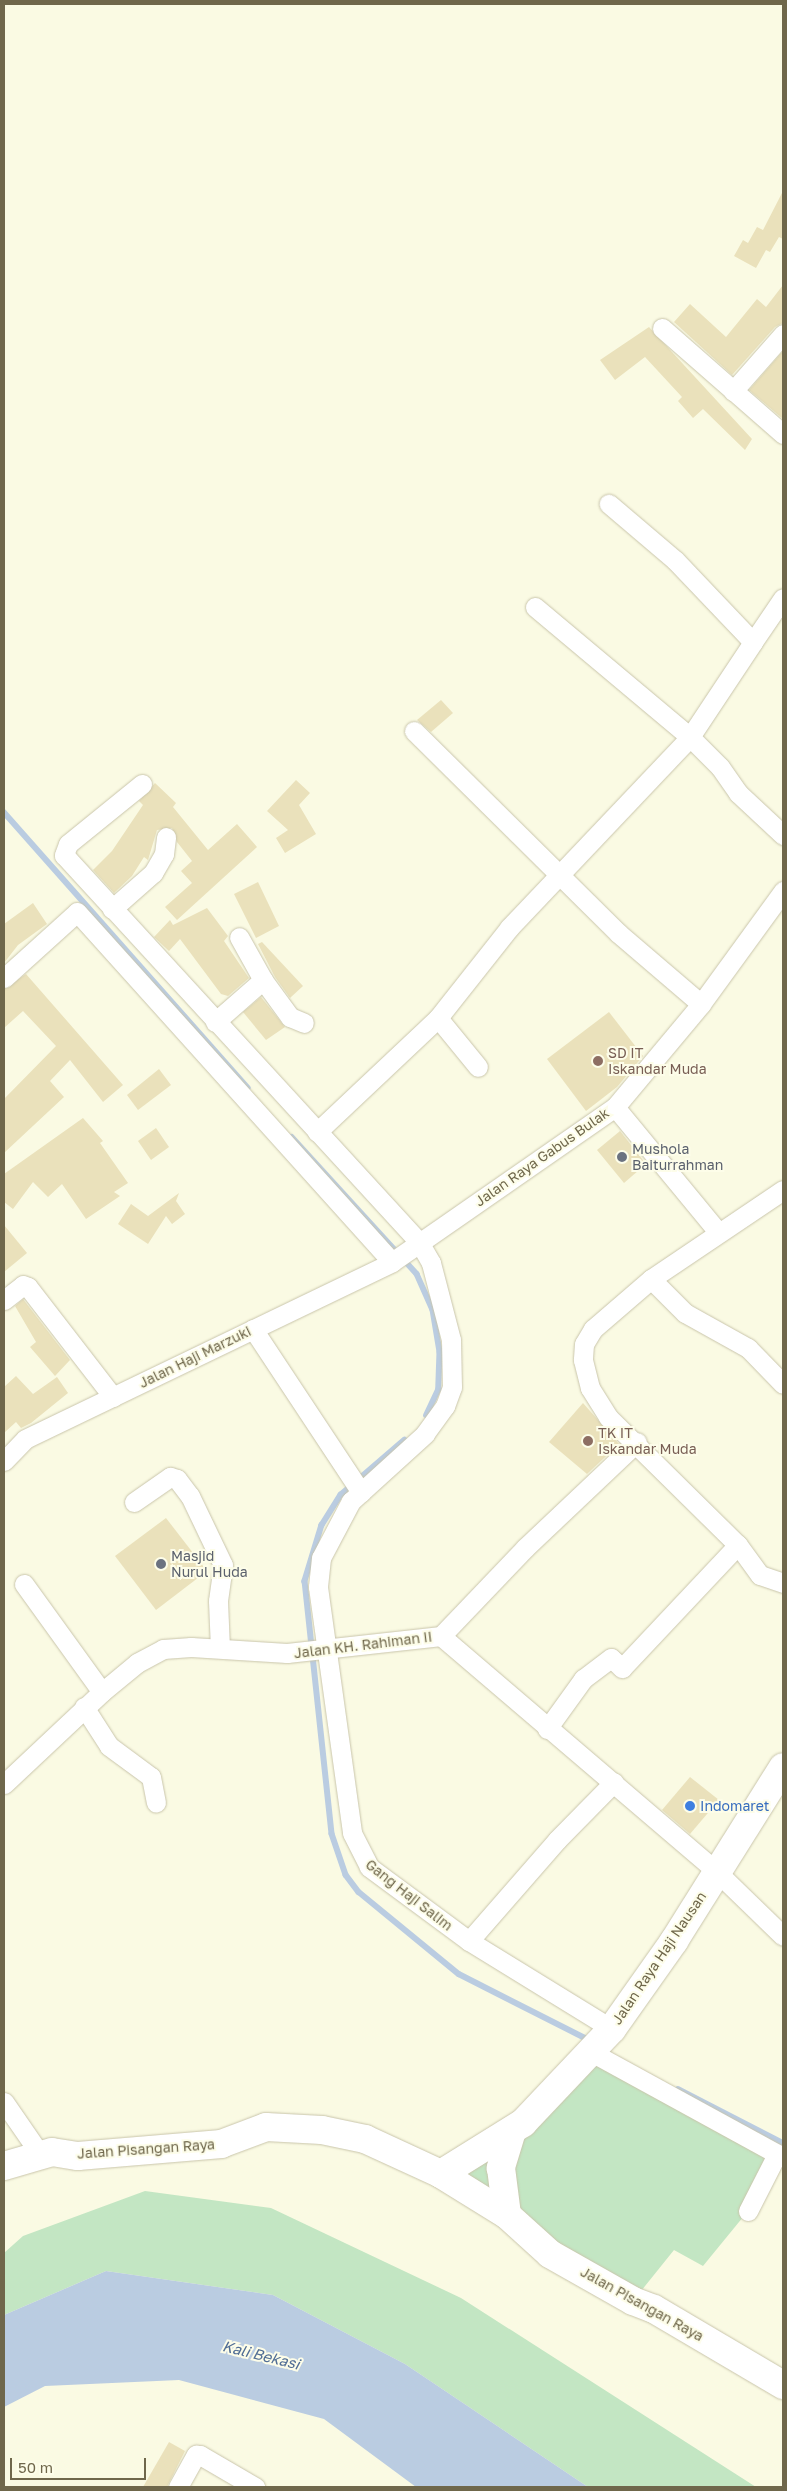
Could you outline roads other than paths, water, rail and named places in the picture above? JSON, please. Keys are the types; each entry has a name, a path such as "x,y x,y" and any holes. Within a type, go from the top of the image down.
{"street":[{"path":"662,328 783,434"},
{"path":"733,391 783,334"},
{"path":"609,504 675,560 753,642"},
{"path":"317,1132 438,1018 509,928 561,876 690,737 783,600"},
{"path":"535,607 690,737 720,767 738,793 783,835"},
{"path":"414,731 618,933 701,1004"},
{"name":"Gang Haji Salim","path":"142,784 68,844 64,852 69,864 419,1242 431,1263 452,1340 452,1387 445,1406 425,1434 351,1501 321,1558 318,1587 328,1649 347,1812 362,1858 469,1941 612,2028"},
{"path":"112,909 153,873 164,854 166,837"},
{"name":"Jalan Raya Gabus Bulak","path":"392,1262 614,1107 701,1004 783,892"},
{"path":"4,978 77,912 392,1262"},
{"path":"238,937 263,980 290,1017 304,1023"},
{"path":"216,1022 263,980"},
{"path":"438,1018 478,1067"},
{"path":"614,1107 718,1232"},
{"path":"783,1190 718,1232 652,1279 593,1329 584,1344 583,1360 590,1388 608,1417 637,1442 738,1545 760,1575 783,1583"},
{"name":"Jalan Haji Marzuki","path":"4,1461 25,1439 392,1262"},
{"path":"652,1279 685,1313 729,1334 748,1348 783,1384"},
{"path":"4,1300 23,1285 28,1287 114,1397"},
{"path":"253,1329 361,1492"},
{"path":"441,1636 524,1548 637,1442"},
{"path":"134,1502 170,1476 177,1479 190,1496 223,1565 218,1601 220,1648"},
{"path":"547,1729 583,1679 611,1658 622,1668 738,1545"},
{"path":"24,1584 102,1692"},
{"name":"Jalan KH. Rahiman II","path":"4,1784 84,1707 137,1663 163,1649 220,1648 297,1652 441,1636 547,1729 614,1782 716,1872 783,1936"},
{"path":"84,1707 109,1746 146,1771 156,1804"},
{"name":"Jalan Raya Haji Nausan","path":"441,2174 512,2131 592,2052 612,2028 674,1941 783,1767"},
{"path":"469,1941 557,1840 614,1782"},
{"path":"592,2052 780,2156 748,2211"},
{"path":"4,2102 40,2154"},
{"name":"Jalan Pisangan Raya","path":"4,2166 52,2152 78,2156 195,2148 221,2144 266,2127 322,2130 365,2139 441,2174 506,2209 550,2254 633,2301 654,2309 783,2385"},
{"path":"506,2209 502,2168 512,2131"},
{"path":"178,2487 200,2455 255,2487"}],"water":[{"name":"Kali Bekasi","path":"106,2271 273,2295 405,2364 588,2487 416,2487 324,2419 179,2380 45,2386 4,2407 4,2315"}],"waterway":[{"path":"4,812 248,1088"},
{"path":"292,1137 417,1274 433,1310 440,1352 439,1389 427,1415"},
{"path":"405,1440 341,1495 322,1525 305,1581 332,1834 346,1875 359,1892 459,1974 589,2040"},
{"path":"678,2089 783,2143"}],"place":[{"name":"SD IT Iskandar Muda","path":"598,1061"},
{"name":"Mushola Baiturrahman","path":"622,1157"},
{"name":"TK IT Iskandar Muda","path":"588,1441"},
{"name":"Masjid Nurul Huda","path":"161,1564"},
{"name":"Indomaret","path":"690,1806"}]}
